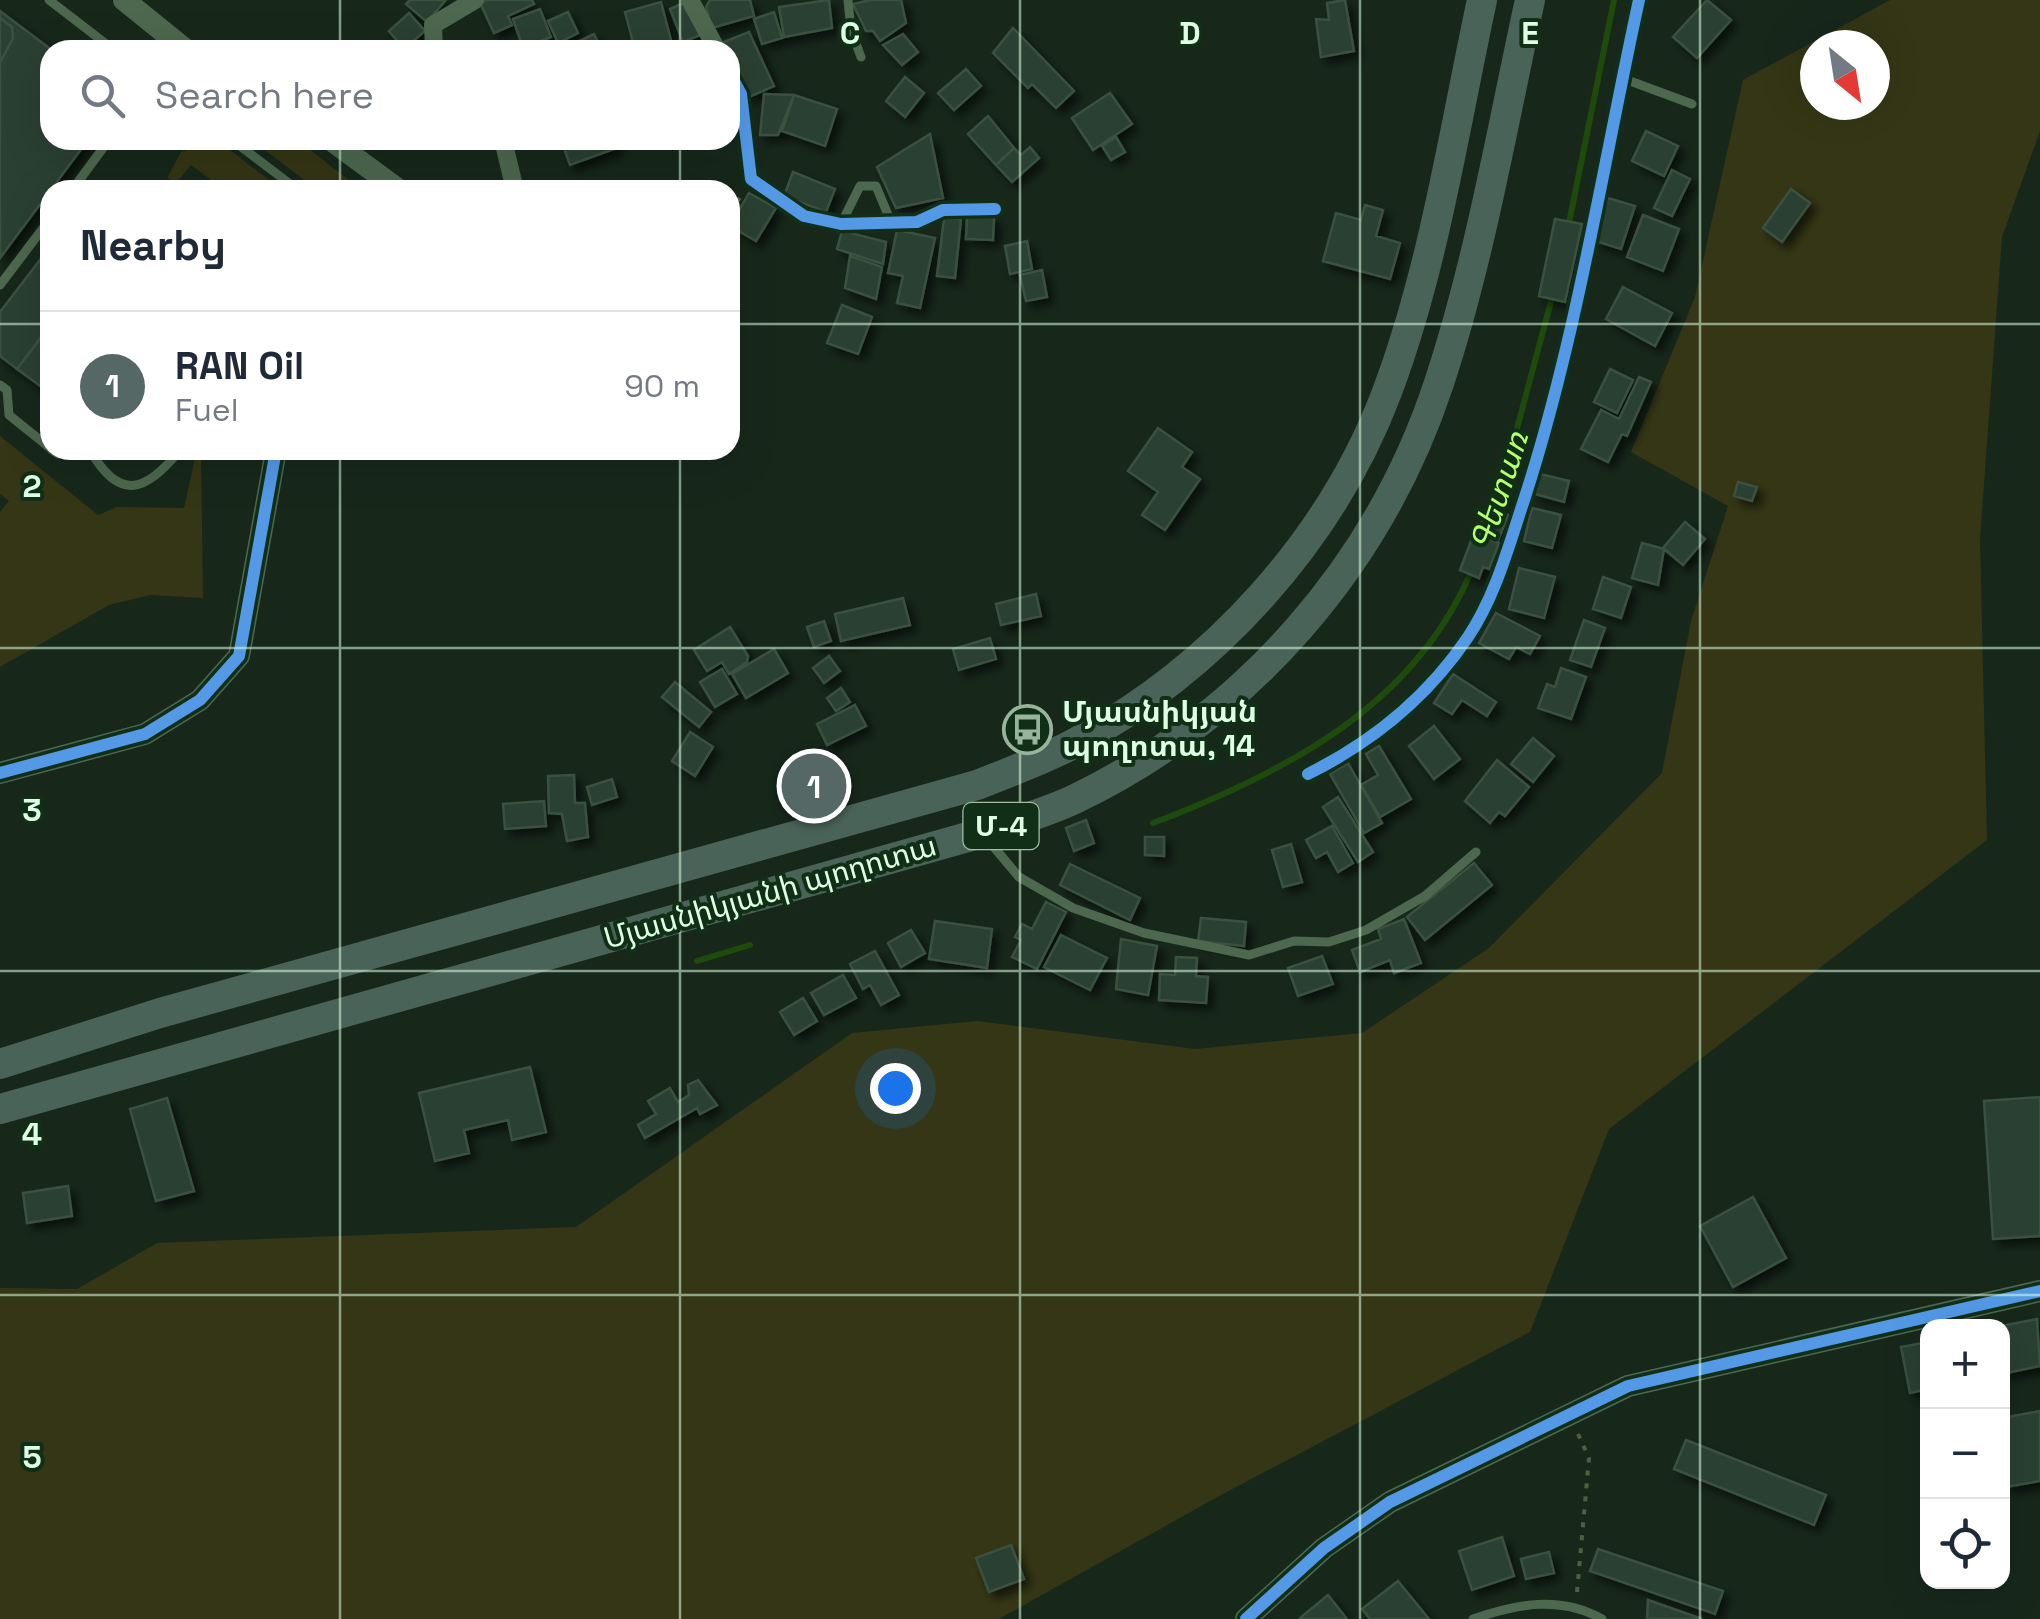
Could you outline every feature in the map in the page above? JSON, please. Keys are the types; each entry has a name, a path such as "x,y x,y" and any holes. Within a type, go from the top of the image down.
{"highway":[{"name":"Մյասնիկյանի պողոտա","path":"0,1064 160,1013 977,785 1074,744 1181,675 1276,580 1363,447 1386,392 1422,277 1482,0"},
{"name":"Մյասնիկյանի պողոտա","path":"0,1108 982,833 1072,800 1138,765 1209,716 1272,661 1324,598 1381,514 1407,466 1452,341 1530,0"}],"street":[{"path":"124,0 174,40"},
{"path":"434,40 433,25 475,0"},
{"path":"690,0 712,40"},
{"path":"1308,774 1362,747 1434,682 1469,636 1496,584 1536,462 1563,356 1639,0"},
{"path":"740,92 751,179 804,216 841,224 891,223 917,222 943,210 995,210"},
{"path":"345,150 385,180"},
{"path":"505,150 513,180"},
{"path":"0,773 145,734 200,700 239,656 274,460"},
{"path":"1246,1619 1324,1548 1390,1502 1628,1386 2040,1291"}],"lane":[{"path":"49,0 101,40"},
{"path":"848,0 850,30 861,57"},
{"path":"1622,78 1692,104"},
{"path":"79,180 102,150"},
{"path":"245,150 285,180"},
{"path":"841,224 860,186 876,186 891,223"},
{"path":"0,285 40,232"},
{"path":"0,386 6,390 9,415 40,440"},
{"path":"96,460 109,478 133,486 157,479 172,460"},
{"path":"982,833 1019,877 1073,908 1144,934 1249,955 1294,941 1329,942 1366,930 1425,896 1476,852"},
{"path":"1473,1619 1513,1606 1576,1606 1602,1619"}],"path":[{"path":"1576,1606 1589,1458"}],"green space":[{"path":"1890,0 2040,0 2040,131 2002,237 1980,539 1987,840 1609,1129 1530,1332 1221,1495 999,1619 0,1619 0,1288 77,1289 157,1243 576,1227 852,1033 977,1021 1195,1049 1362,1033 1489,948 1662,773 1691,621 1728,506 1631,452 1695,297 1743,80 1800,49 1800,120 1890,120 1890,30 1835,30"},
{"path":"230,150 269,180 211,180 191,165 179,180 167,178 181,152"},
{"path":"265,150 311,150 348,180 304,180"},
{"path":"0,436 98,515 117,507 184,508 195,460 201,460 203,598 150,595 109,605 0,667 0,512 9,501 0,494"}],"building":[{"path":"410,0 445,1 427,22 406,4"},
{"path":"532,0 534,4 508,16 512,25 494,33 480,3"},
{"path":"710,0 750,0 754,16 712,28 706,7"},
{"path":"829,0 832,28 784,37 779,7"},
{"path":"901,0 906,23 880,41 873,31 866,31 853,4"},
{"path":"1345,0 1354,51 1321,57 1316,19 1329,20 1327,3"},
{"path":"1707,0 1731,20 1697,58 1673,37"},
{"path":"661,2 671,40 632,40 625,12"},
{"path":"686,2 700,35 682,40 670,9"},
{"path":"540,9 551,37 520,40 513,19"},
{"path":"0,11 40,41 40,150 81,150 58,180 40,180 40,204 0,258"},
{"path":"568,12 578,33 557,40 548,21"},
{"path":"774,12 782,38 762,44 754,19"},
{"path":"409,13 425,31 414,40 396,40 389,31"},
{"path":"0,18 12,27 13,38 0,63"},
{"path":"1013,28 1074,91 1056,108 1032,84 1028,88 993,53"},
{"path":"749,32 774,86 749,97 740,77 740,40 729,40"},
{"path":"903,34 918,52 902,65 883,45"},
{"path":"966,69 981,86 954,110 938,93"},
{"path":"905,77 924,93 905,117 886,101"},
{"path":"1110,93 1132,124 1093,150 1072,118"},
{"path":"764,94 794,95 778,135 760,135"},
{"path":"794,95 837,109 825,146 782,131"},
{"path":"988,116 1014,148 996,165 968,134"},
{"path":"1646,131 1678,146 1664,176 1632,161"},
{"path":"930,134 943,198 896,208 877,167"},
{"path":"1116,137 1125,152 1111,160 1102,146"},
{"path":"1030,147 1039,158 1012,182 996,165 1014,148 1021,155"},
{"path":"565,150 611,150 570,165"},
{"path":"1672,170 1690,179 1672,216 1654,208"},
{"path":"793,172 835,189 826,212 784,196"},
{"path":"1791,189 1810,203 1782,242 1763,228"},
{"path":"749,193 776,208 756,241 740,232 740,209"},
{"path":"1608,198 1635,206 1621,249 1595,241"},
{"path":"1365,205 1383,210 1376,236 1400,243 1390,279 1323,261 1336,213 1361,220"},
{"path":"1643,215 1679,229 1663,271 1627,257"},
{"path":"967,216 994,218 993,240 966,239"},
{"path":"944,218 961,219 955,278 937,276"},
{"path":"1555,219 1582,224 1565,302 1539,296"},
{"path":"897,230 935,238 920,308 897,303 903,276 888,273"},
{"path":"842,231 886,242 883,264 837,249"},
{"path":"1027,241 1032,269 1010,274 1005,246"},
{"path":"850,256 882,267 876,299 845,288"},
{"path":"40,260 40,338 17,369 0,356 0,312"},
{"path":"1042,270 1047,297 1026,301 1020,275"},
{"path":"1623,287 1672,313 1655,346 1606,319"},
{"path":"842,305 872,317 858,354 827,343"},
{"path":"40,339 40,386 17,369"},
{"path":"1610,369 1633,380 1617,413 1594,402"},
{"path":"1639,377 1651,382 1627,436 1622,434 1608,462 1581,449 1601,410 1619,419"},
{"path":"1158,428 1192,452 1182,467 1200,479 1165,530 1142,515 1158,492 1128,471"},
{"path":"1540,474 1569,481 1564,502 1535,494"},
{"path":"1738,482 1757,487 1752,501 1734,496"},
{"path":"1488,507 1508,515 1498,541 1477,533"},
{"path":"1532,508 1561,515 1552,548 1524,541"},
{"path":"1685,522 1705,539 1683,565 1663,548"},
{"path":"1474,533 1499,543 1489,569 1483,567 1479,578 1460,570"},
{"path":"1642,543 1664,549 1658,585 1632,578"},
{"path":"1519,568 1555,577 1544,618 1509,609"},
{"path":"1603,577 1631,587 1621,618 1593,609"},
{"path":"1036,594 1041,616 1001,625 996,604"},
{"path":"903,598 910,625 841,641 835,614"},
{"path":"1496,613 1540,636 1530,654 1516,647 1509,659 1479,643"},
{"path":"1584,620 1605,628 1591,667 1570,660"},
{"path":"824,621 831,641 814,647 807,627"},
{"path":"730,627 748,656 747,662 729,674 722,662 707,671 694,650"},
{"path":"990,638 996,659 959,670 953,649"},
{"path":"774,649 788,673 746,698 732,674"},
{"path":"829,656 840,671 824,683 813,668"},
{"path":"1561,668 1586,677 1571,719 1538,708 1547,684 1555,687"},
{"path":"722,669 737,694 715,707 700,682"},
{"path":"1453,674 1496,702 1487,716 1462,700 1452,714 1434,703"},
{"path":"675,682 711,712 699,727 662,697"},
{"path":"841,688 850,702 836,711 827,698"},
{"path":"855,705 866,726 827,745 817,724"},
{"path":"1434,726 1460,759 1434,779 1409,746"},
{"path":"690,732 713,747 695,776 672,761"},
{"path":"1533,738 1554,756 1533,782 1511,764"},
{"path":"1379,746 1411,799 1380,817 1361,785 1378,775 1366,754"},
{"path":"805,757 832,773 817,800 789,783"},
{"path":"1497,760 1529,787 1505,816 1499,812 1490,823 1465,801"},
{"path":"1348,763 1382,823 1364,833 1330,774"},
{"path":"574,775 575,803 585,803 588,837 567,841 562,814 549,813 548,776"},
{"path":"612,779 617,797 592,805 587,787"},
{"path":"1338,797 1373,852 1358,862 1323,807"},
{"path":"544,801 546,826 505,829 503,804"},
{"path":"1086,820 1094,843 1074,851 1066,828"},
{"path":"1332,826 1353,863 1338,872 1327,852 1316,858 1306,840"},
{"path":"1145,837 1164,837 1164,856 1145,855"},
{"path":"1291,844 1302,882 1283,887 1272,850"},
{"path":"1474,863 1492,885 1425,940 1407,917"},
{"path":"1070,864 1140,898 1130,920 1060,885"},
{"path":"1046,902 1066,912 1037,969 1012,957 1021,940 1015,937 1022,924 1032,929"},
{"path":"1201,918 1246,922 1244,946 1198,941"},
{"path":"1404,919 1421,963 1394,973 1390,960 1360,972 1352,950 1381,939 1378,929"},
{"path":"935,921 992,929 987,968 929,959"},
{"path":"911,930 925,953 901,967 888,943"},
{"path":"1061,935 1107,958 1090,990 1044,967"},
{"path":"1121,939 1157,946 1148,995 1116,989"},
{"path":"875,951 899,995 881,1005 870,985 863,989 850,964"},
{"path":"1322,956 1333,984 1298,996 1288,968"},
{"path":"1176,957 1197,958 1196,976 1208,977 1206,1003 1159,1000 1160,974 1175,975"},
{"path":"843,975 856,998 824,1015 811,993"},
{"path":"803,998 817,1021 794,1035 780,1012"},
{"path":"530,1067 546,1132 512,1140 508,1120 464,1130 469,1153 435,1161 419,1093"},
{"path":"698,1080 717,1105 700,1114 697,1108 645,1138 638,1125 656,1114 648,1101 670,1088 678,1102 689,1095 688,1085"},
{"path":"2040,1097 2040,1236 1993,1239 1984,1101"},
{"path":"167,1098 194,1191 156,1201 130,1109"},
{"path":"68,1186 72,1216 27,1223 23,1193"},
{"path":"1753,1197 1786,1258 1733,1287 1700,1226"},
{"path":"2037,1319 2040,1366 2010,1372 2010,1324"},
{"path":"1920,1343 1920,1391 1910,1393 1901,1347"},
{"path":"2040,1411 2040,1481 2010,1486 2010,1417"},
{"path":"1686,1440 1826,1495 1814,1525 1674,1469"},
{"path":"1502,1537 1514,1576 1472,1590 1459,1551"},
{"path":"1011,1545 1024,1579 989,1592 976,1558"},
{"path":"1598,1549 1723,1591 1715,1614 1590,1571"},
{"path":"1549,1552 1554,1573 1526,1579 1521,1559"},
{"path":"1398,1581 1429,1619 1370,1619 1362,1609"},
{"path":"1328,1595 1347,1619 1300,1618"},
{"path":"1648,1600 1702,1619 1647,1619"}],"waterway":[{"name":"Գետառ","path":"1568,228 1614,0"},
{"name":"Գետառ","path":"1493,518 1553,294"},
{"name":"Գետառ","path":"1153,823 1251,781 1342,728 1418,658 1449,616 1473,567"},
{"name":"Գետառ","path":"697,961 750,945"}],"cycle path":[{"path":"1308,774 1376,733 1435,680 1468,637 1494,587 1560,375 1639,0"},
{"path":"740,92 751,179 804,216 841,224 917,222 943,210 995,209"},
{"path":"0,773 145,734 200,700 239,656 274,460"},
{"path":"1246,1619 1324,1548 1390,1502 1628,1386 2040,1291"}],"place":[{"name":"Մյասնիկյան պողոտա, 14","path":"1027,729"},
{"name":"RAN Oil","path":"814,786"}]}
